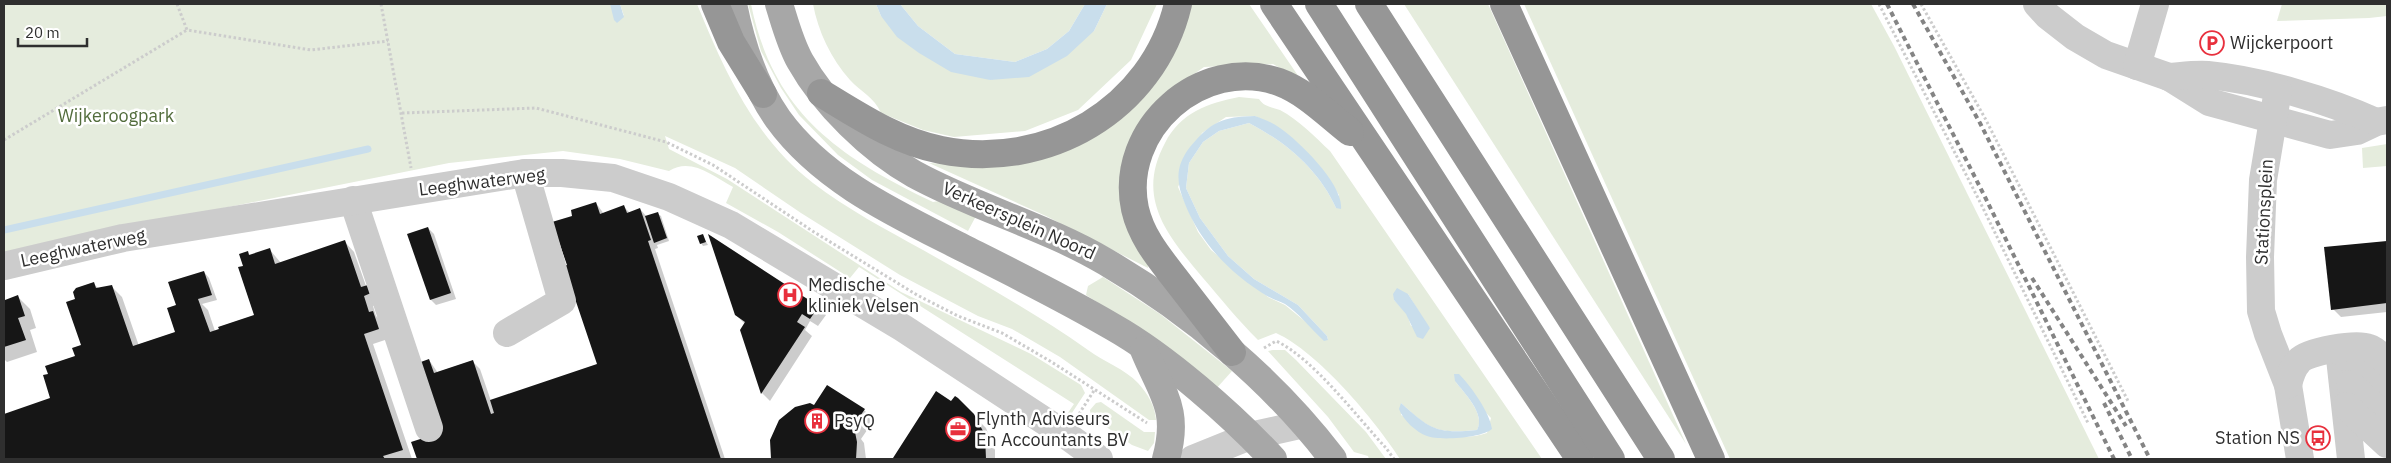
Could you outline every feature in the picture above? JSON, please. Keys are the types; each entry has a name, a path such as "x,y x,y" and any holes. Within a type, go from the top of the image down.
{"highway":[{"path":"715,4 731,42 763,94"},
{"path":"822,93 881,129 922,145 959,153 980,154 1029,150 1070,136 1104,116 1131,91 1153,61 1167,37 1178,4"},
{"path":"1274,4 1580,459"},
{"path":"1319,4 1611,459"},
{"path":"1369,4 1661,459"},
{"path":"1504,4 1711,459"},
{"path":"1232,352 1154,252 1142,232 1135,208 1132,181 1138,156 1148,132 1165,110 1184,94 1209,82 1236,77 1278,82 1300,92 1370,148"}],"main road":[{"path":"733,4 740,39 763,94 779,120 802,147 828,170 899,216 1047,290 1116,328 1143,346 1205,396 1250,436 1271,459"},
{"name":"Verkeersplein Noord","path":"779,4 800,60 822,93 869,143 914,174 1061,237 1105,261 1172,304 1232,352 1304,424 1333,459"},
{"path":"1143,346 1167,399 1171,414 1172,435 1166,459"}],"street":[{"path":"2037,4 2048,16 2075,37 2106,55 2169,77 2201,99 2330,135 2357,131 2381,121"},
{"path":"2137,66 2155,4"},
{"path":"2169,77 2206,75 2240,80 2342,106 2381,121"},
{"name":"Stationsplein","path":"2278,90 2265,165 2260,257 2261,312 2288,385 2300,459"},
{"path":"2265,165 2311,130"},
{"name":"Leeghwaterweg","path":"4,266 123,238 525,174 562,173 614,178 669,197 732,225 903,328 1066,435 1099,459"},
{"path":"507,333 562,302 525,174"},
{"path":"353,200 428,428"},
{"path":"2268,334 2328,350 2387,392"},
{"path":"2288,385 2291,371 2300,359 2328,350 2372,348 2387,362"},
{"path":"2328,350 2343,378 2387,418"},
{"path":"2343,378 2350,447 2376,459"},
{"path":"2346,406 2387,444"},
{"path":"1192,459 1250,436 1304,424"},
{"path":"1271,459 1304,424"}],"path":[{"path":"178,4 187,30"},
{"path":"382,4 414,191"},
{"path":"1879,4 1979,200 2088,423"},
{"path":"1921,4 1986,120 2129,403"},
{"path":"4,140 187,30 311,50 388,41"}],"green space":[{"name":"Wijkeroogpark","path":"4,4 614,4 624,16 620,4 697,4 718,53 743,101 757,124 792,165 813,183 853,210 1007,298 1133,378 1153,405 1156,420 1149,420 1060,357 1012,329 978,316 900,275 801,213 735,168 665,136 669,149 727,179 901,292 1031,354 1081,385 1085,393 1068,419 1065,417 1074,404 859,267 850,278 778,232 726,203 733,187 710,173 694,167 677,167 669,171 620,159 563,151 449,163 4,252"},
{"path":"748,4 751,4 761,42 776,75 793,103 815,127 840,148 899,185 933,202 939,201 976,216 968,231 872,180 838,155 799,115 781,88 761,51"},
{"path":"813,4 876,4 881,16 990,80 1094,31 1107,4 1157,4 1131,60 1078,110 1025,131 954,137 923,130 881,113 875,103 843,72 831,54 818,24"},
{"path":"900,4 1085,4 1069,31 1047,49 1015,62 955,54 918,26"},
{"path":"1180,4 1249,4 1301,80 1273,64 1204,67 1159,99 1138,131 1148,268 1046,216 929,163 1000,167 1055,151 1090,132"},
{"path":"1404,4 1488,4 1686,444"},
{"path":"1524,4 1871,4 1894,46 2099,459 1730,459"},
{"path":"2282,4 2387,4 2387,16 2277,21"},
{"path":"1239,97 1259,99 1266,105 1280,110 1294,119 1330,151 1542,459 1400,459 1361,407 1310,355 1276,333 1258,340 1190,262 1168,232 1160,216 1153,182 1157,163 1171,133 1187,117 1216,102","holes":["1255,116 1282,131 1312,159 1339,195 1336,208 1320,181 1300,158 1276,139 1249,123 1219,131 1203,142 1189,163 1186,188 1200,218 1228,256 1254,279 1298,305 1327,336 1328,340 1285,305 1268,297 1211,250 1198,232 1178,187 1202,133 1226,117","1408,294 1430,328 1411,326 1407,314 1394,300","1455,381 1491,418 1487,433 1475,436 1453,436 1432,430 1401,415 1401,403 1419,419 1435,428 1452,431 1477,430 1479,417"]},
{"path":"2387,144 2387,166 2363,168 2362,148"},
{"path":"1103,277 1160,314 1232,371 1215,390 1151,337 1086,295 1088,286"},
{"path":"1285,350 1296,360 1366,432 1386,459 1369,459 1368,456 1354,452 1328,417 1268,351"},
{"path":"1101,402 1144,432 1155,432 1154,443 1148,451 1132,445 1091,416 1090,410 1096,403"}],"water":[{"path":"610,4 620,4 624,17 617,23 614,20"},
{"path":"876,4 900,4 918,26 955,54 1015,62 1047,49 1069,31 1085,4 1107,4 1094,31 1067,56 1029,77 990,80 951,72 919,53 897,37 881,16"},
{"path":"1255,116 1268,121 1288,134 1319,164 1335,188 1340,199 1341,209 1336,208 1320,181 1300,158 1276,139 1249,123 1219,131 1203,142 1189,163 1186,188 1200,218 1228,256 1254,279 1298,305 1327,336 1328,340 1324,341 1300,316 1285,304 1267,296 1229,268 1208,245 1192,219 1182,196 1178,175 1179,168 1185,154 1198,138 1218,122 1226,119"},
{"path":"1397,288 1408,294 1430,328 1423,339 1417,337 1406,314 1394,300 1393,294"},
{"path":"1454,374 1459,374 1474,392 1488,415 1492,429 1479,435 1460,438 1433,438 1419,432 1410,425 1399,409 1401,403 1419,419 1434,428 1452,431 1477,430 1479,417 1473,404 1455,381"}],"building":[{"path":"596,202 600,214 624,205 627,213 640,208 651,240 648,241 721,459 417,459 411,442 439,433 418,363 429,359 434,373 473,360 491,414 494,413 490,400 597,364 564,266 567,265 552,222 572,216 571,210"},
{"path":"658,212 667,238 654,243 645,216"},
{"path":"428,227 451,293 430,300 407,234"},
{"path":"703,234 706,242 700,244 697,236"},
{"path":"708,234 797,292 795,295 800,298 801,295 819,306 810,319 802,314 797,322 805,327 761,394 740,330 745,322 735,315"},
{"path":"345,240 361,287 368,285 371,293 364,296 369,312 373,311 379,329 364,334 403,450 383,456 385,459 4,459 4,414 50,398 43,375 48,374 45,366 75,356 72,348 81,345 66,302 75,299 73,292 76,288 94,282 96,288 112,285 133,346 175,332 167,308 176,305 168,282 204,271 212,295 198,299 210,332 219,329 218,327 254,315 238,267 243,266 239,254 248,251 249,255 270,248 275,264"},
{"path":"2387,241 2387,303 2331,310 2324,247"},
{"path":"18,295 25,316 18,318 26,340 4,347 4,296 5,300"},
{"name":"PsyQ","path":"827,385 865,409 851,429 855,432 857,442 856,459 771,459 770,440 779,420 795,407 810,403 814,405"},
{"path":"936,391 951,401 955,396 974,414 985,435 986,459 893,458"}],"waterway":[{"path":"4,230 368,149"}],"railway":[{"path":"1887,4 1985,197 2114,459"},
{"path":"1913,4 1980,123 2150,459"},
{"path":"2032,278 2126,426"},
{"path":"2104,403 2132,459"}],"place":[{"name":"Wijckerpoort","path":"2212,43"},
{"name":"Medische kliniek Velsen","path":"790,295"},
{"name":"PsyQ","path":"817,421"},
{"name":"Flynth Adviseurs En Accountants BV","path":"958,429"},
{"name":"Station NS","path":"2318,438"}]}
